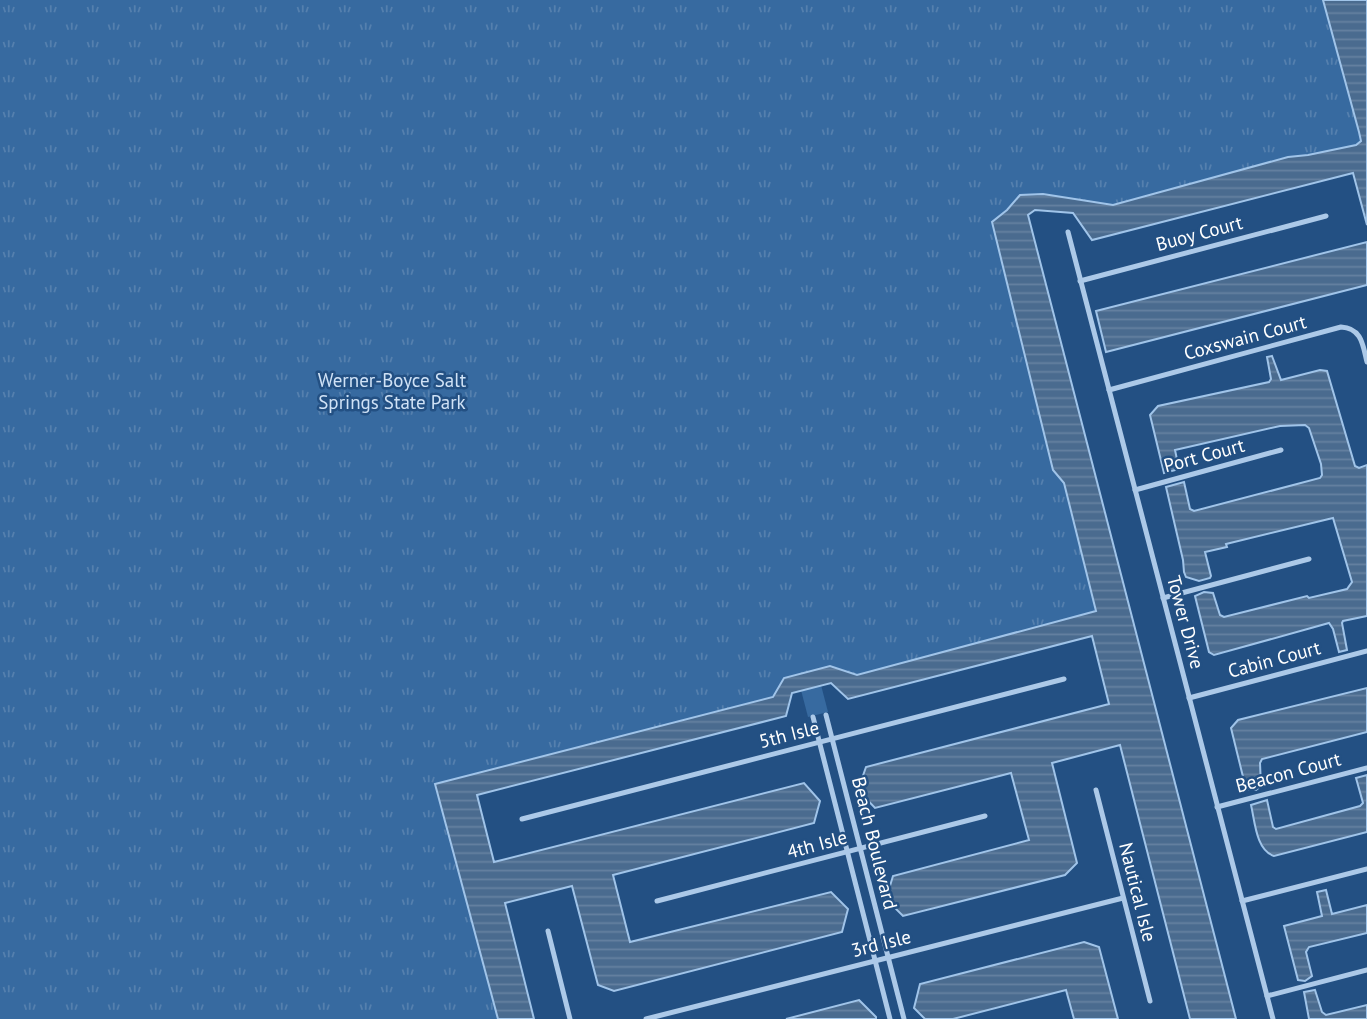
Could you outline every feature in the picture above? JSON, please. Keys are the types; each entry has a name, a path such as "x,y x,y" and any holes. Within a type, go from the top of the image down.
{"street":[{"name":"Buoy Court","path":"1080,281 1326,216"},
{"name":"Tower Drive","path":"1068,232 1273,1019"},
{"name":"Coxswain Court","path":"1109,390 1341,327 1350,327 1357,332 1367,362"},
{"name":"Port Court","path":"1135,490 1281,450"},
{"path":"1163,598 1309,559"},
{"name":"Cabin Court","path":"1189,698 1367,651"},
{"name":"5th Isle","path":"522,819 1064,679"},
{"name":"Beach Boulevard","path":"826,715 904,1019"},
{"name":"Beach Boulevard","path":"813,718 890,1019"},
{"name":"Beacon Court","path":"1217,807 1367,768"},
{"name":"Nautical Isle","path":"1096,790 1150,1001"},
{"name":"4th Isle","path":"657,901 985,816"},
{"path":"1242,901 1367,869"},
{"name":"3rd Isle","path":"646,1019 1123,898"},
{"path":"548,931 570,1019"},
{"path":"1267,996 1367,970"}],"green space":[{"name":"Werner-Boyce Salt Springs State Park","path":"0,0 1323,0 1361,141 1337,151 1288,157 1113,205 1043,194 1020,195 992,222 1053,470 1064,483 1096,611 857,675 830,666 784,678 773,697 436,784 498,1019 0,1019"},
{"path":"821,685 828,712 808,717 801,690"}],"shaded area":[{"path":"1323,0 1367,0 1367,225 1353,173 1092,240 1073,213 1035,210 1028,215 1236,1019 1190,1019 1120,745 1052,763 1077,863 1065,875 903,916 886,899 893,876 1029,840 1011,773 875,808 858,790 866,767 1109,704 1092,636 848,699 831,683 792,693 786,716 477,795 494,862 804,783 820,801 814,823 613,875 630,942 831,892 848,909 842,932 614,991 598,985 572,886 505,903 534,1019 498,1019 435,784 773,697 784,678 830,666 857,675 1096,611 1064,483 1053,470 992,222 1020,195 1043,194 1113,205 1288,157 1356,145 1361,141 1359,132"},
{"path":"1367,242 1367,285 1106,352 1096,311"},
{"path":"1272,356 1281,380 1320,370 1327,371 1355,466 1359,468 1367,465 1367,616 1343,621 1347,650 1339,652 1329,623 1214,655 1209,652 1195,596 1204,592 1213,593 1220,615 1224,617 1347,589 1352,582 1333,518 1226,544 1227,547 1205,552 1210,578 1199,581 1186,577 1184,572 1166,487 1184,482 1190,509 1194,511 1320,478 1322,475 1309,428 1305,425 1280,426 1175,450 1179,469 1164,473 1150,415 1158,406 1269,382 1271,379 1267,357"},
{"path":"1367,688 1367,732 1262,759 1261,786 1256,790 1246,789 1231,728 1238,720"},
{"path":"1367,775 1367,832 1274,856 1263,848 1257,835 1251,805 1267,800 1273,827 1276,829 1360,806 1363,803 1356,778"},
{"path":"1326,890 1332,914 1367,905 1367,933 1309,947 1306,952 1312,976 1305,981 1298,980 1284,926 1322,916 1317,892"},
{"path":"1084,942 1099,947 1118,1019 1074,1019 1066,990 953,1019 925,1019 914,1008 920,984"},
{"path":"1315,990 1322,1012 1326,1015 1367,1005 1367,1019 1309,1019 1304,992"},
{"path":"859,1000 876,1019 786,1019"}]}
